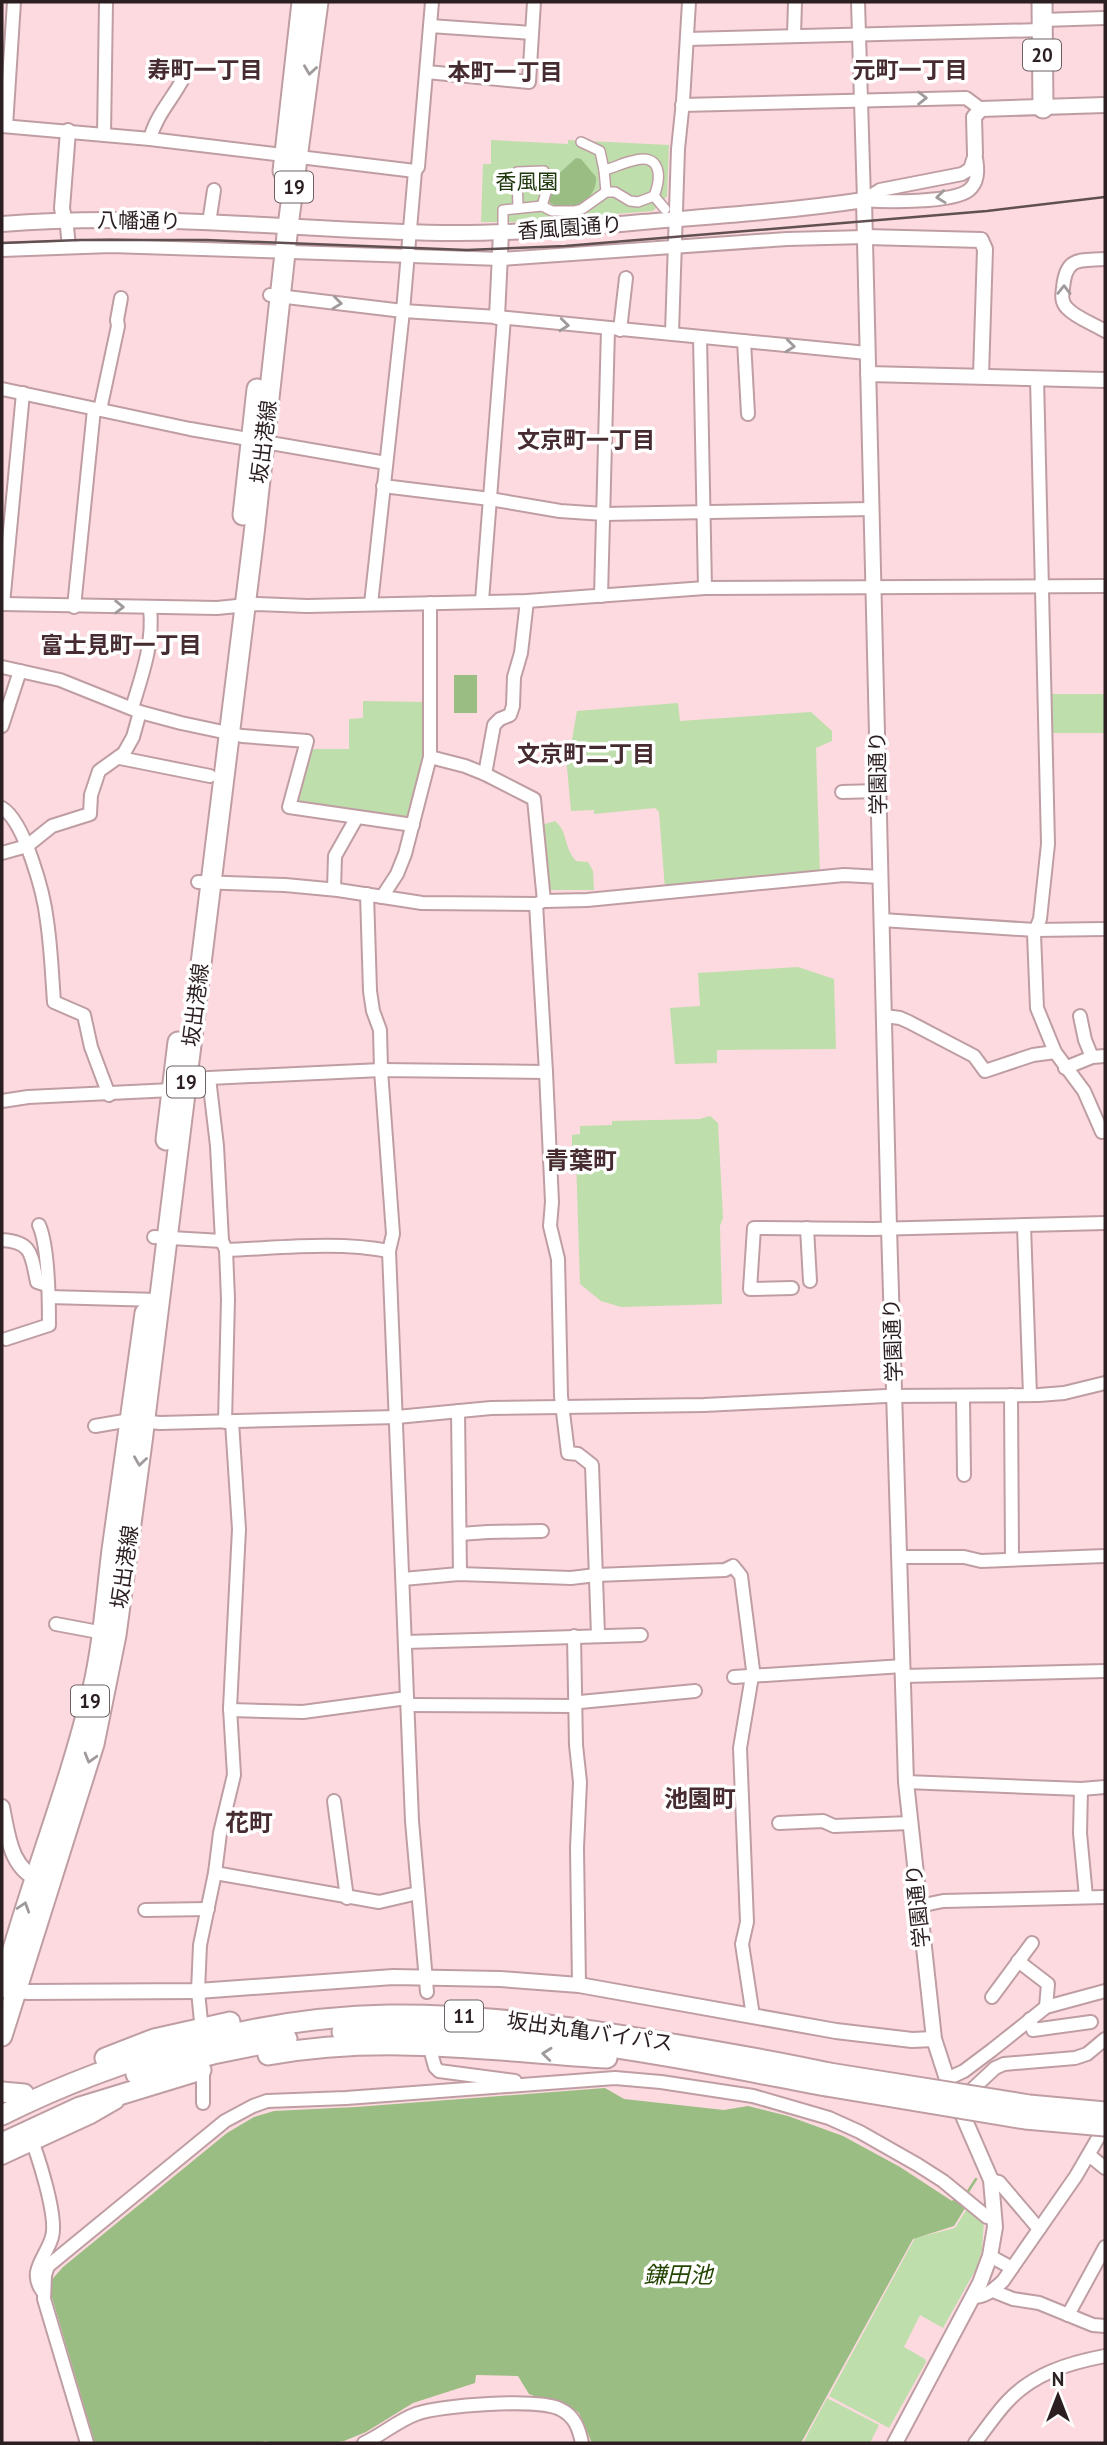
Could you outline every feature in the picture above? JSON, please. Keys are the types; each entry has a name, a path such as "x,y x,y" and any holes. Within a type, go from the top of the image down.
{"main road":[{"name":"坂出港線","path":"291,157 302,2"},
{"name":"坂出港線","path":"2,2036 8,1939 42,1881 94,1744 153,1300 204,882 222,731 232,607 258,441 291,157 318,2"},
{"name":"20","path":"1042,17 1043,107"},
{"name":"坂出港線","path":"204,882 210,776 222,731"},
{"name":"坂出港線","path":"7,1989 36,1930 42,1881"},
{"name":"11","path":"202,2030 278,2014 338,2007 394,2003 488,2007 571,2020 781,2063"},
{"name":"坂出丸亀バイパス","path":"2,2115 212,2038 325,2020 385,2015 445,2015 504,2019 623,2035 781,2063 827,2079 1025,2119 1105,2126"},
{"name":"坂出丸亀バイパス","path":"2,2128 105,2078 270,2041 325,2033 384,2029 502,2033 622,2049 713,2065 1028,2105 1105,2112"},
{"path":"2,2105 93,2063 154,2039 202,2030"},
{"path":"2,2143 30,2137 80,2107 203,2065 295,2050 371,2043 446,2045 713,2065"},
{"path":"2,2092 24,2094"}],"street":[{"path":"14,2 4,126 150,139 157,142 415,171"},
{"path":"104,135 106,2"},
{"path":"371,604 403,311 415,171 418,167 432,2"},
{"path":"427,72 529,82 534,2"},
{"path":"672,333 674,247 670,214 682,105 689,2"},
{"path":"794,2 794,36"},
{"path":"858,2 864,200"},
{"path":"687,39 858,34 1042,17 1105,18"},
{"path":"430,26 533,33"},
{"path":"150,139 160,112 178,90 189,66"},
{"path":"682,105 966,97 981,108 1105,106"},
{"path":"864,200 902,202 965,193 975,183 977,172 974,117 981,108"},
{"path":"68,131 62,208 69,247"},
{"path":"581,142 600,151 606,192"},
{"path":"864,200 880,190 962,174 970,169 975,154"},
{"path":"604,170 632,160 653,162 659,178 654,197"},
{"path":"518,208 517,172 544,172 549,182 542,206"},
{"path":"209,223 214,190"},
{"path":"482,601 500,318 503,210 542,206 552,211 575,211 606,192 615,192 630,201 638,202 654,197"},
{"path":"654,197 670,214"},
{"name":"香風園通り","path":"282,226 410,232 502,228 864,200"},
{"name":"学園通り","path":"864,200 889,1228 906,1782 934,2039 947,2079 991,2180 995,2219 990,2256 973,2297 895,2443"},
{"name":"八幡通り","path":"2,225 64,220 282,226"},
{"path":"2,250 69,247 501,259 820,238 981,240 985,249 981,376"},
{"path":"1105,259 1081,261 1068,266 1062,298 1068,310 1105,331"},
{"path":"601,596 614,330 626,278"},
{"path":"276,296 403,311 672,333 867,353"},
{"path":"74,607 97,410 118,326 121,298"},
{"path":"700,337 705,588"},
{"path":"744,341 748,414"},
{"path":"868,374 1105,380"},
{"path":"1037,379 1048,844 1040,919 1035,930 1037,1008 1055,1052 1084,1091 1101,1132"},
{"path":"2,389 97,410 386,463"},
{"path":"23,393 2,604 232,607 527,601 705,588 1105,586"},
{"path":"383,486 560,511 604,514 871,509"},
{"path":"485,774 494,725 510,715 513,706 514,677 521,653 527,601"},
{"path":"382,897 397,874 430,757 430,603"},
{"path":"2,853 27,845 52,825 90,814 91,795 99,771 120,758 133,737 152,627 150,608"},
{"path":"2,667 60,680 136,710 181,723 222,731 307,741 289,807 413,825"},
{"path":"2,726 20,671"},
{"path":"430,757 485,774 534,799 552,1202 550,1226 559,1273 561,1407 568,1453 578,1454 592,1465 598,1635"},
{"path":"120,758 210,776"},
{"path":"842,792 878,791"},
{"path":"2,808 9,812 27,845 47,918 54,1002 84,1015 91,1047 109,1095"},
{"path":"334,890 335,856 357,817"},
{"path":"204,882 285,885 422,903 587,900 844,876 881,877"},
{"path":"367,894 370,992 380,1030 393,1234 389,1251 412,1821 427,1992"},
{"path":"882,920 1035,930 1105,929"},
{"path":"885,1016 900,1018 974,1056 985,1071 1033,1055 1055,1052"},
{"path":"1065,1068 1099,1057 1085,1040 1080,1016"},
{"path":"2,1101 28,1097 109,1095 179,1086 209,1078 381,1070 546,1072"},
{"path":"202,2030 198,1992 200,1945 233,1775 230,1710 239,1529 228,1422 228,1299 217,1146 209,1078"},
{"path":"792,1289 750,1289 754,1228 1105,1223"},
{"path":"6,1339 48,1325 43,1234 38,1225"},
{"path":"1024,1226 1030,1395"},
{"path":"807,1228 810,1281"},
{"path":"160,1238 224,1245 372,1248 389,1251"},
{"path":"2,1240 25,1245 31,1252 37,1282 48,1291 153,1300"},
{"path":"95,1426 137,1421 228,1422 561,1407 704,1405 894,1396 1030,1395 1064,1393 1105,1383"},
{"path":"1011,1395 1012,1559"},
{"path":"963,1396 964,1475"},
{"path":"458,1411 460,1574"},
{"path":"460,1534 542,1531"},
{"path":"900,1557 964,1557 981,1561 1105,1556"},
{"path":"403,1579 460,1574 571,1578 596,1574 726,1570 733,1566 741,1576 745,1591 752,1676 740,1748 747,1922 743,1944 753,2016"},
{"path":"56,1624 110,1634"},
{"path":"405,1642 641,1635"},
{"path":"575,1636 576,1745 580,1782 577,1848 579,1985"},
{"path":"734,1677 903,1671 1105,1671"},
{"path":"230,1710 303,1712 407,1701 572,1706 695,1691"},
{"path":"906,1782 1081,1789 1105,1787"},
{"path":"1081,1789 1080,1833 1086,1897"},
{"path":"334,1801 347,1898"},
{"path":"2,1807 16,1861 42,1881"},
{"path":"779,1824 823,1821 834,1826 910,1823"},
{"path":"215,1873 379,1902 418,1892"},
{"path":"919,1906 943,1901 1105,1897"},
{"path":"145,1910 208,1909"},
{"path":"8,1939 36,1930"},
{"path":"992,1997 1032,1943"},
{"path":"1018,1961 1048,1984 1046,2007"},
{"path":"7,1989 198,1992 361,1978 425,1976 579,1985 836,2031 912,2040 934,2039"},
{"path":"947,2079 974,2064 1046,2007 1105,1991"},
{"path":"1030,2018 1033,2030 1091,2022"},
{"path":"957,2101 995,2068 1004,2064 1075,2058 1087,2054 1105,2039"},
{"path":"432,2056 439,2071 514,2079 516,2085"},
{"path":"203,2065 203,2103"},
{"path":"87,2443 44,2300 48,2266 225,2121 268,2101 632,2079 752,2096 829,2119 860,2132 918,2165 987,2217 995,2219"},
{"path":"2,2158 30,2137 91,2117 126,2097"},
{"path":"973,2297 982,2297 993,2291 1012,2268 1089,2155 1105,2126"},
{"path":"30,2137 54,2223 52,2237 36,2269 38,2286 44,2293"},
{"path":"1089,2155 1105,2168"},
{"path":"991,2180 999,2182 1040,2229"},
{"path":"1068,2315 1105,2247"},
{"path":"990,2256 1012,2268"},
{"path":"993,2291 1013,2300 1039,2303 1093,2325 1105,2326"},
{"path":"975,2443 1006,2403 1041,2375 1105,2356"},
{"path":"364,2443 412,2416 435,2410 486,2404 558,2408 572,2418 579,2428 582,2443"}],"green space":[{"name":"香風園","path":"491,140 568,144 568,140 669,145 667,196 653,211 515,222 481,222 483,164 491,164"},
{"path":"1047,694 1105,694 1105,733 1047,733"},
{"path":"363,701 427,702 427,757 411,820 295,805 307,749 349,749 349,719 363,718"},
{"path":"678,703 680,721 811,712 832,731 832,741 816,748 820,875 665,889 659,812 655,808 594,814 594,810 571,811 566,756 570,751 577,711"},
{"path":"555,821 576,861 588,862 593,871 594,890 548,890 542,825"},
{"path":"798,967 834,979 836,1049 717,1050 717,1063 675,1064 670,1008 700,1006 698,973"},
{"path":"710,1116 718,1123 723,1218 720,1226 722,1304 621,1307 601,1301 580,1284 576,1157 572,1155 572,1135 580,1134 580,1126 612,1125 612,1121 700,1119"},
{"path":"968,2207 984,2220 982,2250 976,2269 943,2328 920,2315 904,2347 926,2362 889,2428 829,2396 915,2238 955,2228"},
{"path":"827,2398 879,2425 870,2443 803,2443"}],"water":[{"path":"576,158 581,159 596,177 592,193 587,199 572,206 556,206 549,202 550,194 554,191 553,179"},
{"path":"454,675 477,675 477,713 454,713"},
{"name":"鎌田池","path":"605,2088 624,2099 724,2110 748,2106 788,2116 843,2136 900,2167 952,2201 956,2197 967,2205 954,2226 913,2239 801,2443 592,2443 579,2413 561,2401 542,2399 529,2394 518,2376 476,2375 475,2383 413,2403 366,2432 344,2441 95,2443 48,2284 63,2267 227,2133 254,2117 274,2111"}],"waterway":[{"path":"967,2193 976,2179"},
{"path":"993,2429 1006,2412"}],"railway":[{"path":"2,243 206,240 467,250 565,246 987,211 1105,197"}],"district":[{"name":"寿町一丁目","path":"205,70"},
{"name":"元町一丁目","path":"910,70"},
{"name":"本町一丁目","path":"505,72"},
{"name":"文京町一丁目","path":"586,440"},
{"name":"富士見町一丁目","path":"121,645"},
{"name":"文京町二丁目","path":"586,754"},
{"name":"青葉町","path":"581,1161"},
{"name":"池園町","path":"700,1799"},
{"name":"花町","path":"249,1823"}]}
